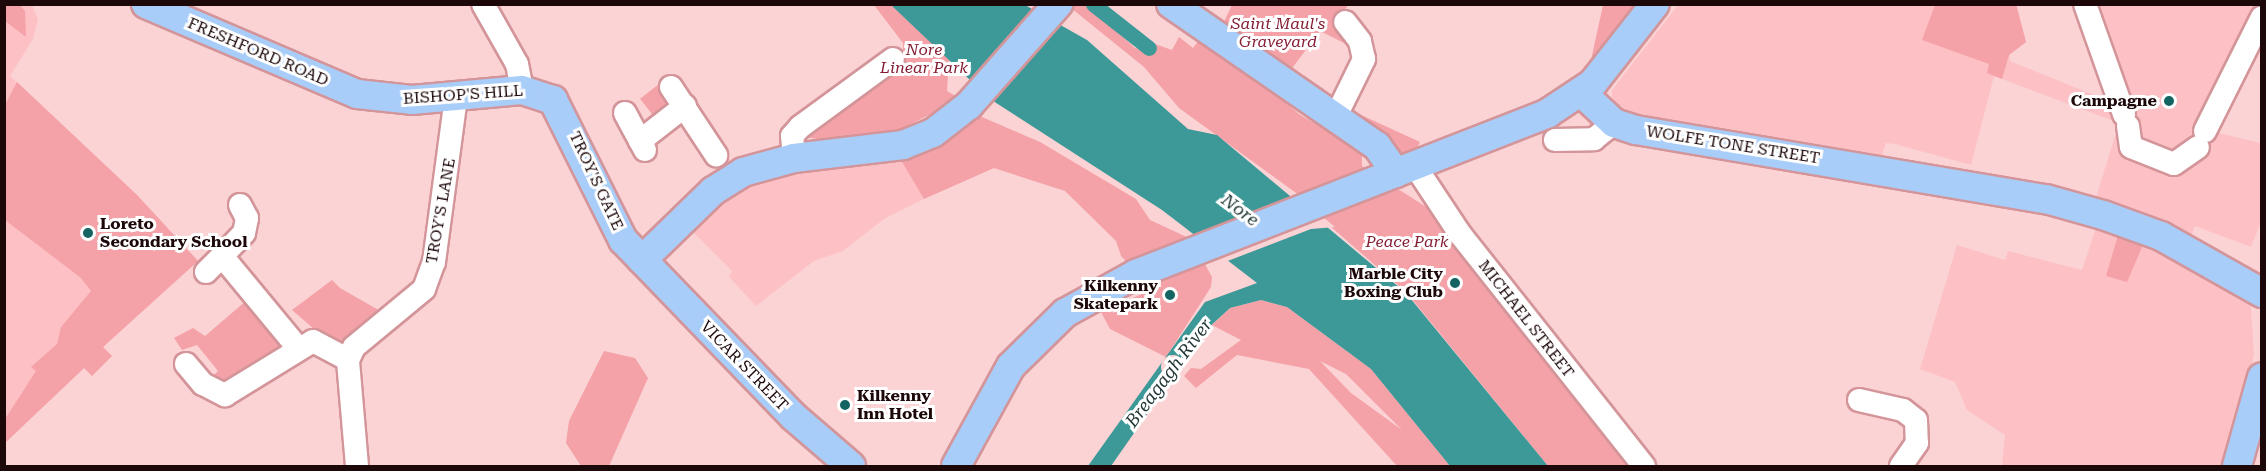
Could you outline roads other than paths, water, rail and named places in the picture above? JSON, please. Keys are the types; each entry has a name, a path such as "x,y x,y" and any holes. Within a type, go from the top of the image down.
{"main road":[{"name":"FRESHFORD ROAD","path":"146,4 336,85"},
{"path":"1171,4 1377,146 1397,173"},
{"path":"956,466 995,392 1032,341 1065,313 1136,274 1539,117 1582,93 1612,62 1655,4"},
{"path":"642,260 724,165 903,145 933,133 969,105 1057,5"},
{"name":"BISHOP'S HILL","path":"336,85 381,99 456,98 522,90 553,100"},
{"path":"1582,93 1614,123"},
{"name":"TROY'S GATE","path":"553,100 623,240 642,260"},
{"name":"WOLFE TONE STREET","path":"1614,123 2046,199 2110,217 2161,236 2262,293"},
{"name":"VICAR STREET","path":"642,260 794,417 851,466"},
{"path":"2237,466 2262,377"}],"street":[{"path":"483,4 517,64 522,90"},
{"path":"2085,4 2128,129 2174,164 2202,139 2262,17"},
{"path":"1335,118 1364,59 1360,41 1345,22"},
{"path":"794,158 792,136 800,127 893,59"},
{"path":"671,87 724,165"},
{"name":"TROY'S LANE","path":"348,360 354,347 424,289 434,262 456,98"},
{"path":"624,113 643,145 685,106"},
{"path":"1555,140 1594,139 1614,123"},
{"name":"MICHAEL STREET","path":"1397,173 1460,234 1644,466"},
{"path":"206,272 244,233 248,218 240,205"},
{"path":"222,256 298,348"},
{"path":"186,364 203,384 225,395 298,348 313,341 348,360 357,466"},
{"path":"1859,400 1903,410 1916,420 1917,443 1901,466"}],"water":[{"path":"891,5 1025,5 1087,40 1188,129 1217,135 1406,293 1548,466 1450,466 1371,369 1287,307 1261,300 1230,308 1206,330 1111,466 1088,466 1205,302 1257,283 1162,210 990,99"}],"waterway":[{"path":"1093,4 1149,48"}],"place":[{"name":"Campagne","path":"2169,101"},
{"name":"Loreto Secondary School","path":"88,233"},
{"name":"Marble City Boxing Club","path":"1455,283"},
{"name":"Kilkenny Skatepark","path":"1170,295"},
{"name":"Kilkenny Inn Hotel","path":"845,405"}],"park label":[{"name":"Saint Maul's Graveyard","path":"1278,33"},
{"name":"Nore Linear Park","path":"924,59"},
{"name":"Peace Park","path":"1407,242"}],"water label":[{"name":"Nore","path":"1240,210"},
{"name":"Breagagh River","path":"1169,373"}]}
